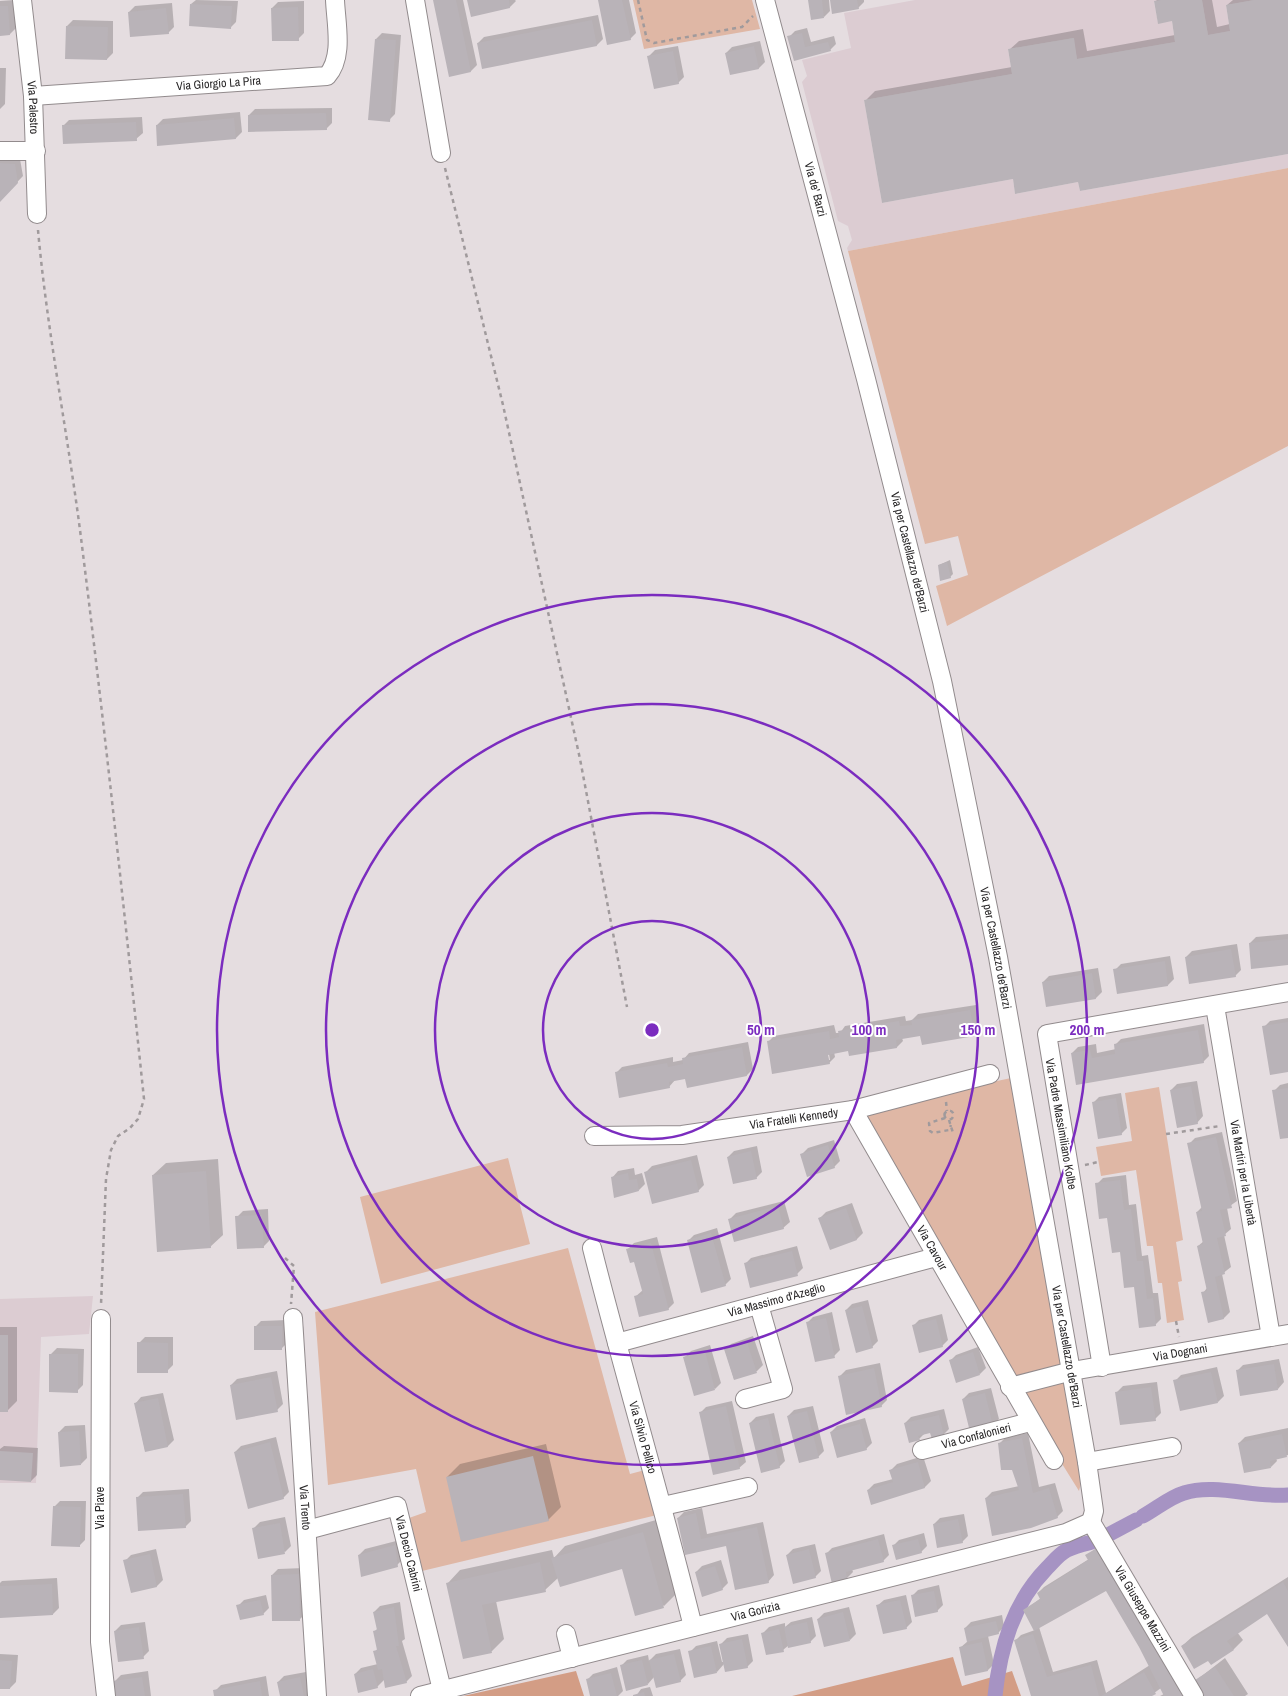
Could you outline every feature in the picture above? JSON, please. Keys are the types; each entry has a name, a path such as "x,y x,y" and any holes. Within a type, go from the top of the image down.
{"street":[{"name":"Via Palestro","path":"22,0 33,96 37,214"},
{"name":"Via Giorgio La Pira","path":"33,96 327,76 334,68 337,54 335,0"},
{"path":"416,0 441,153"},
{"name":"Via de' Barzi","path":"765,0 788,72 860,339 866,379"},
{"path":"0,151 36,151"},
{"name":"Via per Castellazzo de'Barzi","path":"866,379 920,568 942,681 1001,953 1087,1462 1094,1507 1091,1522"},
{"name":"Via Padre Massimiliano Kolbe","path":"1102,1367 1047,1034 1288,992"},
{"name":"Via Martiri per la Libertà","path":"1215,1006 1234,1124 1279,1336"},
{"name":"Via Fratelli Kennedy","path":"594,1136 682,1135 853,1110 990,1074"},
{"name":"Via Cavour","path":"853,1110 936,1257 946,1290 1010,1387 1054,1460"},
{"name":"Via Silvio Pellico","path":"592,1248 616,1343 663,1506 693,1627"},
{"name":"Via Massimo d'Azeglio","path":"616,1343 936,1257"},
{"path":"745,1399 783,1389 759,1304"},
{"name":"Via Trento","path":"293,1318 317,1696"},
{"name":"Via Piave","path":"101,1319 100,1642 106,1696"},
{"name":"Via Dognani","path":"1072,1371 1279,1336"},
{"path":"1010,1387 1072,1371"},
{"name":"Via Confalonieri","path":"922,1450 1030,1422"},
{"path":"1087,1462 1172,1447"},
{"path":"663,1506 748,1487"},
{"name":"Via Decio Cabrini","path":"307,1530 396,1506 442,1690"},
{"name":"Via Gorizia","path":"420,1696 1066,1533 1091,1522"},
{"name":"Via Giuseppe Mazzini","path":"1091,1522 1194,1696"},
{"path":"566,1634 572,1658"}],"path":[{"path":"638,0 647,40 654,43 742,27 753,16"},
{"path":"441,153 503,405 580,759 627,1007"},
{"path":"37,214 44,290 72,469 93,632 144,1099 138,1119 130,1128 118,1136 111,1150 106,1179 101,1319"},
{"path":"945,1118 947,1111 946,1102"},
{"path":"947,1111 951,1111 954,1115 949,1120"},
{"path":"951,1125 949,1130 931,1133 929,1123 945,1118 949,1120 951,1125 953,1133"},
{"path":"1166,1134 1234,1124"},
{"path":"285,1258 294,1266 291,1306 293,1318"}],"shaded area":[{"path":"633,0 752,0 760,29 644,49"},
{"path":"915,0 1161,0 1154,2 1158,23 1172,21 1175,42 1077,59 1073,38 1008,49 1012,74 864,100 882,203 1013,179 1015,194 1078,182 1080,191 1288,154 1288,168 848,251 847,248 852,240 848,226 838,221 802,82 807,76 802,60 851,48 844,13"},
{"path":"1202,0 1254,0 1226,5 1230,31 1208,35"},
{"path":"1288,168 1288,446 947,626 936,586 968,575 958,536 925,544 848,251"},
{"path":"1011,1078 1063,1368 1012,1381 858,1111"},
{"path":"1159,1087 1183,1240 1176,1242 1182,1281 1178,1282 1184,1320 1167,1323 1162,1283 1158,1283 1153,1246 1147,1246 1136,1170 1101,1176 1096,1147 1132,1141 1125,1093"},
{"path":"508,1158 530,1244 381,1284 360,1197"},
{"path":"568,1248 630,1474 645,1470 657,1515 422,1571 409,1518 426,1512 416,1469 328,1485 315,1312"},
{"path":"93,1296 89,1334 41,1337 36,1483 0,1483 0,1299"},
{"path":"1065,1377 1082,1479 1079,1491 1016,1390"},
{"path":"953,1657 962,1686 1012,1671 1021,1696 792,1696"},
{"path":"576,1671 584,1696 463,1696"}],"building":[{"path":"433,0 456,0 471,72 449,77"},
{"path":"467,0 509,0 510,8 471,17"},
{"path":"598,0 622,0 631,40 607,45"},
{"path":"808,0 822,0 824,18 811,20"},
{"path":"830,0 857,0 859,9 832,14"},
{"path":"1202,0 1208,35 1230,31 1226,5 1254,0 1288,0 1288,154 1080,191 1078,182 1015,194 1013,179 882,203 864,100 1012,74 1008,49 1074,38 1077,59 1175,42 1172,21 1158,24 1154,1"},
{"path":"190,4 232,6 231,29 189,26"},
{"path":"0,6 8,6 10,35 0,36"},
{"path":"298,7 299,41 272,41 271,8"},
{"path":"166,8 169,34 130,37 128,12"},
{"path":"592,20 597,46 482,69 477,43"},
{"path":"66,26 108,27 107,60 65,59"},
{"path":"802,33 805,47 828,42 831,51 794,61 787,36"},
{"path":"375,39 396,40 390,122 368,120"},
{"path":"754,46 759,69 730,75 725,53"},
{"path":"673,51 679,84 654,89 647,56"},
{"path":"326,113 327,130 248,132 248,115"},
{"path":"234,118 236,139 157,146 156,125"},
{"path":"136,122 137,141 63,144 62,125"},
{"path":"0,163 15,164 18,183 0,202"},
{"path":"947,562 951,578 940,581 938,565"},
{"path":"1288,939 1288,965 1251,969 1249,943"},
{"path":"1231,949 1236,977 1189,984 1185,957"},
{"path":"1165,961 1168,986 1117,994 1113,969"},
{"path":"1092,973 1096,999 1046,1007 1042,982"},
{"path":"970,1010 975,1036 922,1045 920,1036 896,1040 897,1048 849,1056 848,1051 828,1055 830,1064 772,1074 767,1041 829,1031 830,1039 839,1037 838,1031 899,1021 900,1026 912,1025 911,1020"},
{"path":"1288,1022 1288,1072 1270,1075 1262,1026"},
{"path":"1198,1030 1204,1063 1076,1085 1071,1053 1090,1050 1092,1058 1115,1054 1114,1044"},
{"path":"742,1047 747,1076 687,1088 685,1079 669,1082 670,1088 619,1098 615,1072 667,1063 668,1067 683,1064 682,1058"},
{"path":"1191,1086 1198,1124 1177,1128 1170,1090"},
{"path":"1288,1088 1288,1138 1280,1139 1272,1090"},
{"path":"1116,1098 1122,1135 1098,1139 1092,1102"},
{"path":"1216,1137 1232,1208 1220,1210 1226,1236 1217,1238 1225,1274 1215,1277 1224,1319 1208,1323 1201,1292 1207,1291 1197,1246 1203,1244 1196,1212 1202,1211 1187,1143"},
{"path":"828,1145 835,1168 807,1177 800,1154"},
{"path":"751,1151 757,1179 733,1184 727,1157"},
{"path":"691,1160 699,1192 652,1204 644,1172"},
{"path":"206,1171 211,1248 157,1252 152,1175"},
{"path":"628,1173 629,1180 637,1179 639,1191 614,1198 611,1177"},
{"path":"1120,1180 1124,1210 1131,1209 1137,1261 1143,1261 1147,1299 1153,1298 1156,1326 1139,1328 1134,1287 1124,1288 1120,1252 1112,1253 1107,1218 1099,1219 1095,1183"},
{"path":"778,1206 784,1229 734,1242 728,1219"},
{"path":"846,1208 857,1240 830,1250 818,1218"},
{"path":"262,1215 264,1248 237,1249 235,1216"},
{"path":"711,1233 726,1286 701,1293 687,1240"},
{"path":"651,1243 669,1310 639,1317 634,1296 643,1294 634,1262 630,1263 626,1249"},
{"path":"792,1251 798,1276 750,1288 744,1263"},
{"path":"862,1306 873,1348 856,1353 845,1310"},
{"path":"826,1318 835,1358 815,1362 806,1322"},
{"path":"936,1319 943,1347 919,1353 912,1325"},
{"path":"254,1326 282,1326 282,1350 254,1350"},
{"path":"0,1335 8,1335 8,1412 0,1412"},
{"path":"137,1342 168,1343 168,1373 137,1373"},
{"path":"747,1342 757,1373 734,1380 724,1349"},
{"path":"705,1351 715,1390 694,1396 683,1357"},
{"path":"973,1352 980,1375 956,1383 949,1360"},
{"path":"49,1354 78,1354 78,1393 49,1392"},
{"path":"1274,1364 1278,1390 1240,1396 1236,1370"},
{"path":"874,1368 882,1407 846,1415 838,1376"},
{"path":"1211,1372 1218,1403 1180,1411 1173,1380"},
{"path":"271,1377 278,1412 236,1420 230,1385"},
{"path":"1151,1387 1156,1421 1120,1425 1115,1392"},
{"path":"985,1393 993,1426 970,1432 962,1399"},
{"path":"158,1398 168,1447 145,1452 134,1403"},
{"path":"726,1406 740,1469 713,1475 699,1412"},
{"path":"807,1411 819,1458 799,1463 787,1416"},
{"path":"939,1415 944,1436 932,1439 930,1433 918,1436 920,1440 909,1443 904,1423"},
{"path":"768,1418 780,1468 761,1473 749,1423"},
{"path":"860,1424 867,1450 837,1458 830,1432"},
{"path":"79,1431 81,1465 60,1467 58,1432"},
{"path":"1282,1434 1287,1457 1270,1461 1271,1468 1244,1473 1238,1443"},
{"path":"1022,1438 1033,1493 1049,1488 1058,1518 1031,1528 992,1536 985,1498 1019,1490 1012,1470 1001,1470 998,1443"},
{"path":"270,1442 284,1499 248,1509 234,1452"},
{"path":"0,1451 33,1453 31,1482 0,1480"},
{"path":"533,1456 549,1521 461,1542 446,1477"},
{"path":"918,1462 925,1488 871,1505 867,1490 893,1482 889,1470"},
{"path":"183,1494 186,1528 138,1531 136,1497"},
{"path":"53,1506 81,1507 80,1547 51,1546"},
{"path":"696,1513 701,1539 757,1527 769,1583 735,1590 726,1546 685,1555 677,1518"},
{"path":"958,1519 963,1543 937,1548 933,1524"},
{"path":"280,1523 285,1554 258,1559 252,1528"},
{"path":"643,1532 664,1608 635,1616 622,1569 560,1587 551,1558"},
{"path":"878,1539 884,1562 846,1572 847,1580 832,1584 825,1553"},
{"path":"918,1539 922,1553 896,1560 892,1545"},
{"path":"395,1545 398,1567 361,1577 358,1555"},
{"path":"1099,1547 1186,1696 1164,1696 1139,1647 1106,1591 1034,1631 1023,1610 1040,1599 1037,1593 1088,1560 1085,1555"},
{"path":"809,1549 816,1578 793,1584 786,1555"},
{"path":"150,1554 157,1587 131,1593 123,1560"},
{"path":"540,1562 546,1592 482,1605 492,1653 463,1659 446,1583"},
{"path":"715,1566 723,1590 702,1597 695,1572"},
{"path":"299,1574 300,1621 272,1621 271,1575"},
{"path":"1283,1582 1288,1591 1288,1647 1267,1614 1227,1641 1234,1650 1211,1665 1208,1661 1194,1669 1181,1646"},
{"path":"52,1584 53,1615 0,1618 0,1586"},
{"path":"934,1591 938,1612 915,1617 911,1595"},
{"path":"260,1600 264,1615 240,1620 236,1605"},
{"path":"900,1600 907,1629 883,1634 876,1605"},
{"path":"394,1607 399,1646 396,1646 407,1683 385,1688 382,1669 378,1670 373,1651 377,1650 373,1631 377,1630 373,1612"},
{"path":"843,1612 850,1641 824,1647 817,1619"},
{"path":"996,1621 999,1634 967,1642 964,1628"},
{"path":"807,1622 811,1643 788,1648 784,1627"},
{"path":"139,1627 144,1659 118,1662 114,1631"},
{"path":"779,1629 784,1652 766,1655 761,1633"},
{"path":"1033,1634 1047,1677 1091,1665 1099,1696 1031,1696 1014,1640"},
{"path":"742,1639 748,1668 725,1672 719,1644"},
{"path":"982,1642 988,1671 965,1676 959,1647"},
{"path":"711,1646 717,1673 694,1678 688,1651"},
{"path":"674,1654 681,1682 656,1688 649,1660"},
{"path":"0,1660 12,1661 10,1689 0,1689"},
{"path":"642,1660 648,1685 626,1691 620,1665"},
{"path":"1215,1667 1234,1696 1202,1696 1192,1682"},
{"path":"373,1669 378,1688 358,1693 354,1674"},
{"path":"1144,1672 1156,1694 1152,1696 1101,1696"},
{"path":"611,1673 617,1696 590,1696 586,1679"},
{"path":"142,1677 145,1696 115,1696 113,1681"},
{"path":"300,1677 304,1696 280,1696 277,1682"},
{"path":"260,1681 262,1696 214,1696 213,1690"},
{"path":"644,1692 645,1696 633,1696 633,1695"}],"waterway":[{"path":"1143,1516 1174,1497 1196,1490 1288,1495"},
{"path":"1106,1536 1136,1520"},
{"path":"995,1696 1000,1661 1010,1627 1025,1596 1035,1582 1061,1554 1073,1547 1092,1542"}]}
